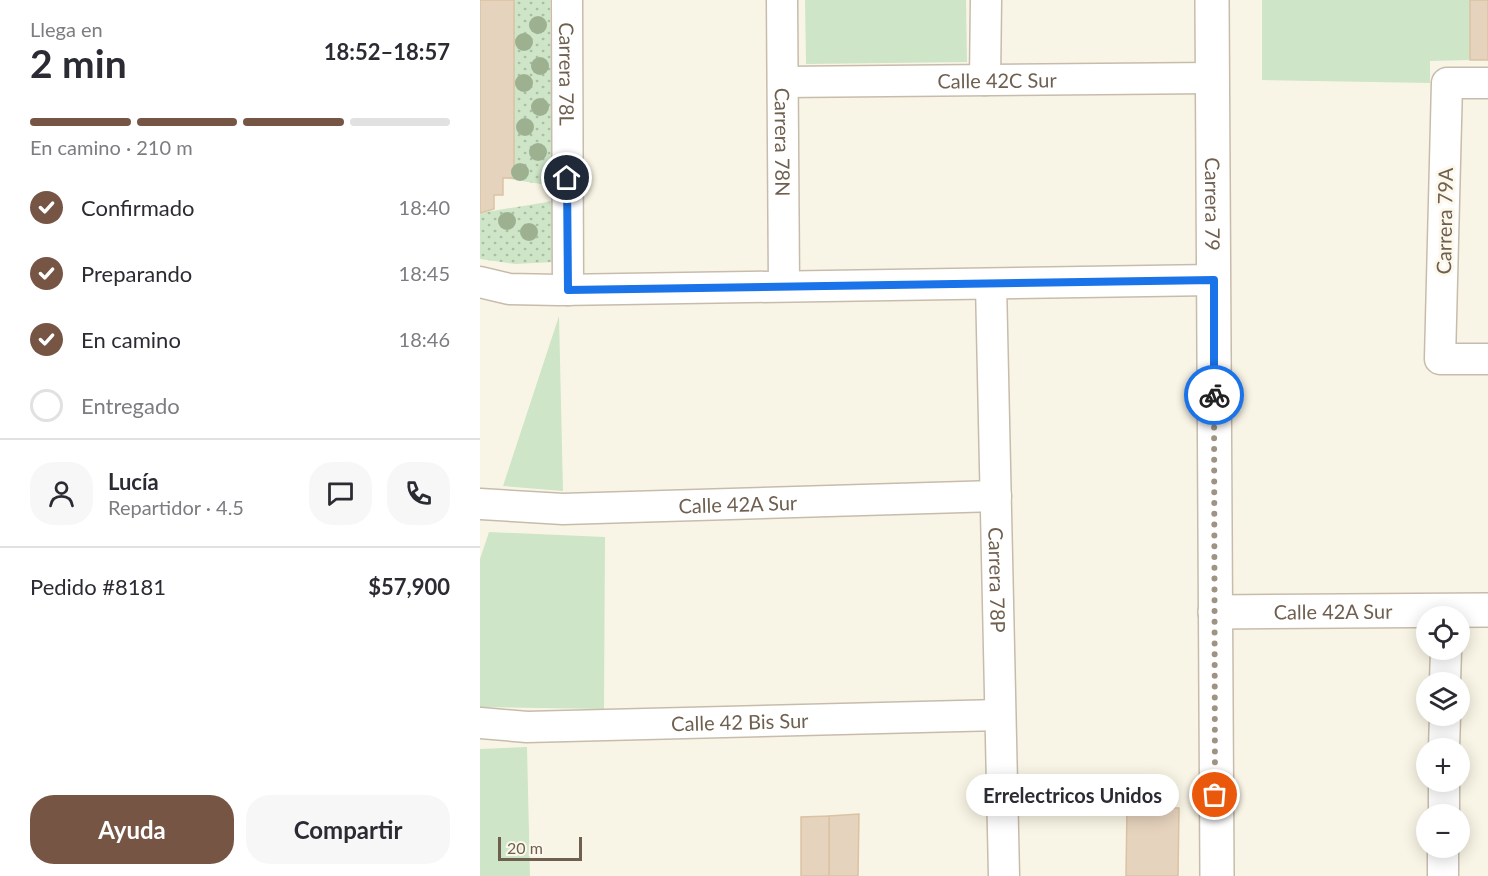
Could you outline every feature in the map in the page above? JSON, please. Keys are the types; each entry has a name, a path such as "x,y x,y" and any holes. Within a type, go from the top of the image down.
{"street":[{"name":"Carrera 78L","path":"567,0 568,290"},
{"name":"Carrera 78N","path":"782,0 784,286"},
{"path":"985,80 986,0"},
{"name":"Carrera 79","path":"1212,0 1217,876"},
{"name":"Calle 42C Sur","path":"783,82 1212,78"},
{"name":"Carrera 79A","path":"1488,83 1447,83 1440,359 1488,359"},
{"path":"480,282 509,289 568,290 1214,280"},
{"name":"Carrera 78P","path":"991,284 1004,876"},
{"name":"Calle 42A Sur","path":"480,504 574,509 996,496"},
{"name":"Calle 42A Sur","path":"1470,611 1488,610"},
{"name":"Calle 42A Sur","path":"1215,612 1416,613"},
{"name":"Calle 42 Bis Sur","path":"480,723 527,727 1000,715"},
{"path":"1443,858 1443,876"}],"green space":[{"path":"514,0 550,0 553,186 503,178 514,177"},
{"path":"805,0 966,0 967,62 806,64"},
{"path":"1262,0 1470,0 1470,60 1430,61 1430,83 1262,80"},
{"path":"553,201 554,262 515,264 480,259 480,213"},
{"path":"559,316 563,491 503,486"},
{"path":"489,532 605,537 604,709 480,707 480,559"},
{"path":"527,747 530,876 480,876 480,749"}],"building":[{"path":"480,0 514,0 514,178 503,178 503,195 494,195 494,209 480,213"},
{"path":"1470,0 1488,0 1488,60 1470,60"},
{"path":"1127,807 1179,808 1178,876 1126,876"},
{"path":"859,814 858,876 829,876 829,816"},
{"path":"829,816 829,876 801,876 801,817"}],"way so far":[{"path":"1214,395 1215,795"}],"place":[{"name":"Errelectricos Unidos","path":"1215,795"}],"route":[{"path":"567,178 568,290 1214,280 1214,395"}]}
